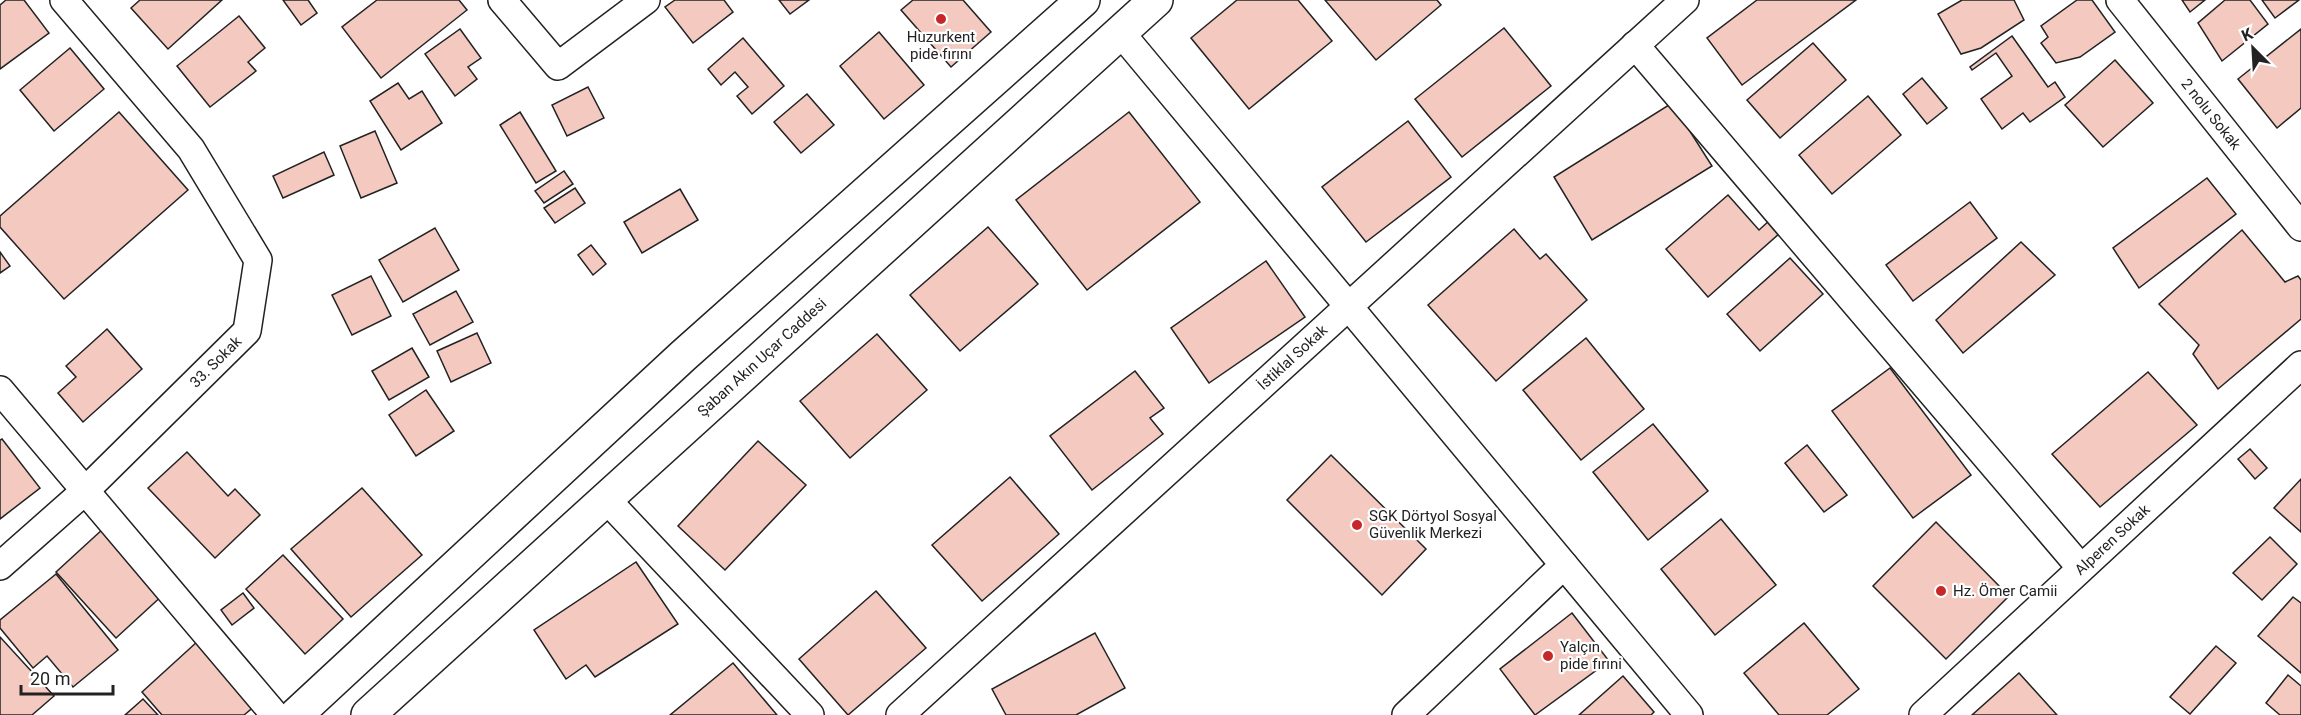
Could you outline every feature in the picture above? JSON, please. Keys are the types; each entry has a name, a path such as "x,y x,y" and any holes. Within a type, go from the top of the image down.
{"main road":[{"path":"296,715 684,356 1083,0"},
{"name":"Şaban Akın Uçar Caddesi","path":"368,715 604,498 1156,0"}],"street":[{"name":"33. Sokak","path":"0,566 86,490 247,331 258,260 191,149 64,0"},
{"path":"502,0 558,66 646,0"},
{"name":"İstiklal Sokak","path":"900,715 1685,0"},
{"name":"2 nolu Sokak","path":"2120,0 2301,227"},
{"path":"1120,32 1689,715"},
{"path":"1635,45 2081,568"},
{"name":"Alperen Sokak","path":"1923,715 2301,365"},
{"path":"0,390 275,715"},
{"path":"604,498 810,715"},
{"path":"1406,715 1564,565"}],"building":[{"path":"6,0 24,0 49,33 0,69 0,5"},
{"path":"140,0 222,0 168,49 131,8"},
{"path":"283,0 308,0 317,13 301,25"},
{"path":"377,0 459,0 467,10 381,78 342,27"},
{"path":"675,0 724,0 733,12 693,43 665,7"},
{"path":"779,0 809,0 790,14"},
{"path":"913,0 963,0 991,32 951,67 901,10"},
{"path":"1237,0 1298,0 1332,41 1249,109 1191,38"},
{"path":"1325,0 1437,0 1441,5 1376,60"},
{"path":"1757,0 1856,0 1742,85 1707,38"},
{"path":"1962,0 2014,0 2024,20 1981,48 1961,54 1938,14"},
{"path":"2077,0 2092,0 2115,32 2080,57 2056,63 2041,43 2048,37 2041,26"},
{"path":"2182,0 2205,0 2190,12"},
{"path":"2225,0 2250,0 2268,24 2222,61 2198,23"},
{"path":"2262,0 2299,0 2275,18"},
{"path":"239,16 265,48 248,62 256,71 210,107 177,66"},
{"path":"1504,28 1551,86 1462,157 1415,99"},
{"path":"460,29 481,58 468,67 477,79 455,96 425,54"},
{"path":"2301,29 2301,108 2277,128 2238,79"},
{"path":"879,32 924,85 884,119 840,66"},
{"path":"2012,36 2048,87 2055,82 2065,97 2030,122 2023,113 2002,129 1981,99 2012,76 1996,53 1972,70 1970,67"},
{"path":"743,38 784,86 752,114 737,96 748,87 735,72 721,85 708,69"},
{"path":"1813,43 1846,80 1780,138 1747,100"},
{"path":"70,48 104,89 54,131 20,90"},
{"path":"2115,60 2153,103 2103,147 2065,105"},
{"path":"1922,78 1947,108 1927,124 1903,94"},
{"path":"398,83 409,99 422,91 442,123 401,150 370,101"},
{"path":"588,87 604,118 567,136 552,105"},
{"path":"807,94 834,125 801,153 774,122"},
{"path":"1868,96 1901,135 1832,194 1799,155"},
{"path":"1672,103 1712,166 1592,240 1554,177"},
{"path":"119,112 188,190 64,299 0,227 0,216"},
{"path":"520,112 556,171 536,183 500,125"},
{"path":"1129,112 1200,202 1087,290 1016,200"},
{"path":"1408,121 1451,177 1366,242 1322,187"},
{"path":"375,131 397,183 361,198 340,146"},
{"path":"324,152 334,175 283,198 273,176"},
{"path":"564,171 573,184 544,203 535,191"},
{"path":"2207,178 2236,214 2139,288 2113,248"},
{"path":"575,188 585,203 555,223 544,208"},
{"path":"680,189 698,220 642,253 624,222"},
{"path":"1728,195 1759,230 1770,220 1781,232 1708,297 1666,249"},
{"path":"1970,202 1997,238 1913,301 1886,265"},
{"path":"988,227 1038,284 960,351 910,295"},
{"path":"435,228 459,270 403,302 379,260"},
{"path":"1514,229 1540,259 1546,254 1587,300 1496,381 1428,305"},
{"path":"2242,230 2285,282 2298,276 2301,280 2301,319 2218,389 2193,354 2199,345 2159,304"},
{"path":"2021,242 2055,275 1963,353 1936,320"},
{"path":"591,245 606,264 593,275 578,255"},
{"path":"0,252 10,266 0,273"},
{"path":"1790,258 1823,294 1760,351 1727,314"},
{"path":"1266,261 1305,317 1209,383 1171,328"},
{"path":"371,276 391,316 352,335 332,295"},
{"path":"456,291 473,322 430,345 413,314"},
{"path":"107,329 142,369 83,422 58,393 76,377 66,366"},
{"path":"477,333 491,363 451,382 437,351"},
{"path":"877,334 927,390 850,458 800,401"},
{"path":"1586,338 1644,409 1581,460 1523,390"},
{"path":"412,348 429,377 389,400 372,371"},
{"path":"1890,368 1971,475 1913,518 1832,411"},
{"path":"1135,371 1164,408 1150,418 1163,434 1092,490 1050,436"},
{"path":"2148,372 2197,425 2100,507 2052,454"},
{"path":"426,390 454,431 416,456 389,415"},
{"path":"1653,424 1708,491 1648,540 1593,472"},
{"path":"2,439 40,488 0,519 0,440"},
{"path":"758,441 806,485 725,570 678,526"},
{"path":"1807,445 1847,495 1824,512 1785,463"},
{"path":"2250,449 2267,468 2255,479 2238,459"},
{"path":"187,452 228,496 235,489 260,515 215,558 148,488"},
{"name":"SGK Dörtyol Sosyal Güvenlik Merkezi","path":"1331,455 1426,549 1382,595 1287,500"},
{"path":"1010,477 1059,534 982,601 932,545"},
{"path":"2301,479 2301,532 2274,508"},
{"path":"362,488 422,555 351,617 291,549"},
{"path":"1721,519 1776,585 1715,635 1661,569"},
{"name":"Hz. Ömer Camii","path":"1936,522 2009,596 1946,659 1873,586"},
{"path":"104,528 165,593 116,638 56,572"},
{"path":"2270,537 2297,564 2262,600 2233,573"},
{"path":"283,555 343,619 305,654 246,589"},
{"path":"636,562 678,624 595,677 586,665 566,679 534,630"},
{"path":"56,574 118,650 73,687 47,656 33,668 0,628 0,620"},
{"path":"876,591 926,648 848,715 799,659"},
{"path":"243,593 254,608 232,625 221,610"},
{"path":"2293,597 2301,603 2301,673 2258,636"},
{"path":"1572,613 1609,661 1535,715 1500,669"},
{"path":"1804,623 1859,689 1827,715 1779,715 1744,673"},
{"path":"1095,633 1125,688 1076,715 1006,715 992,689"},
{"path":"0,637 54,696 32,715 0,715"},
{"path":"198,641 256,705 244,715 162,715 142,692"},
{"path":"2216,646 2236,663 2190,714 2170,697"},
{"path":"733,663 777,715 670,715"},
{"path":"2019,673 2057,715 1972,715"},
{"path":"2288,675 2301,686 2301,715 2280,715 2266,703"},
{"path":"1623,676 1654,712 1651,715 1579,715"},
{"path":"143,699 158,715 125,715"}],"place":[{"name":"Huzurkent pide fırını","path":"941,19"},
{"name":"SGK Dörtyol Sosyal Güvenlik Merkezi","path":"1357,525"},
{"name":"Hz. Ömer Camii","path":"1941,591"},
{"name":"Yalçın pide fırıni","path":"1548,656"}]}
